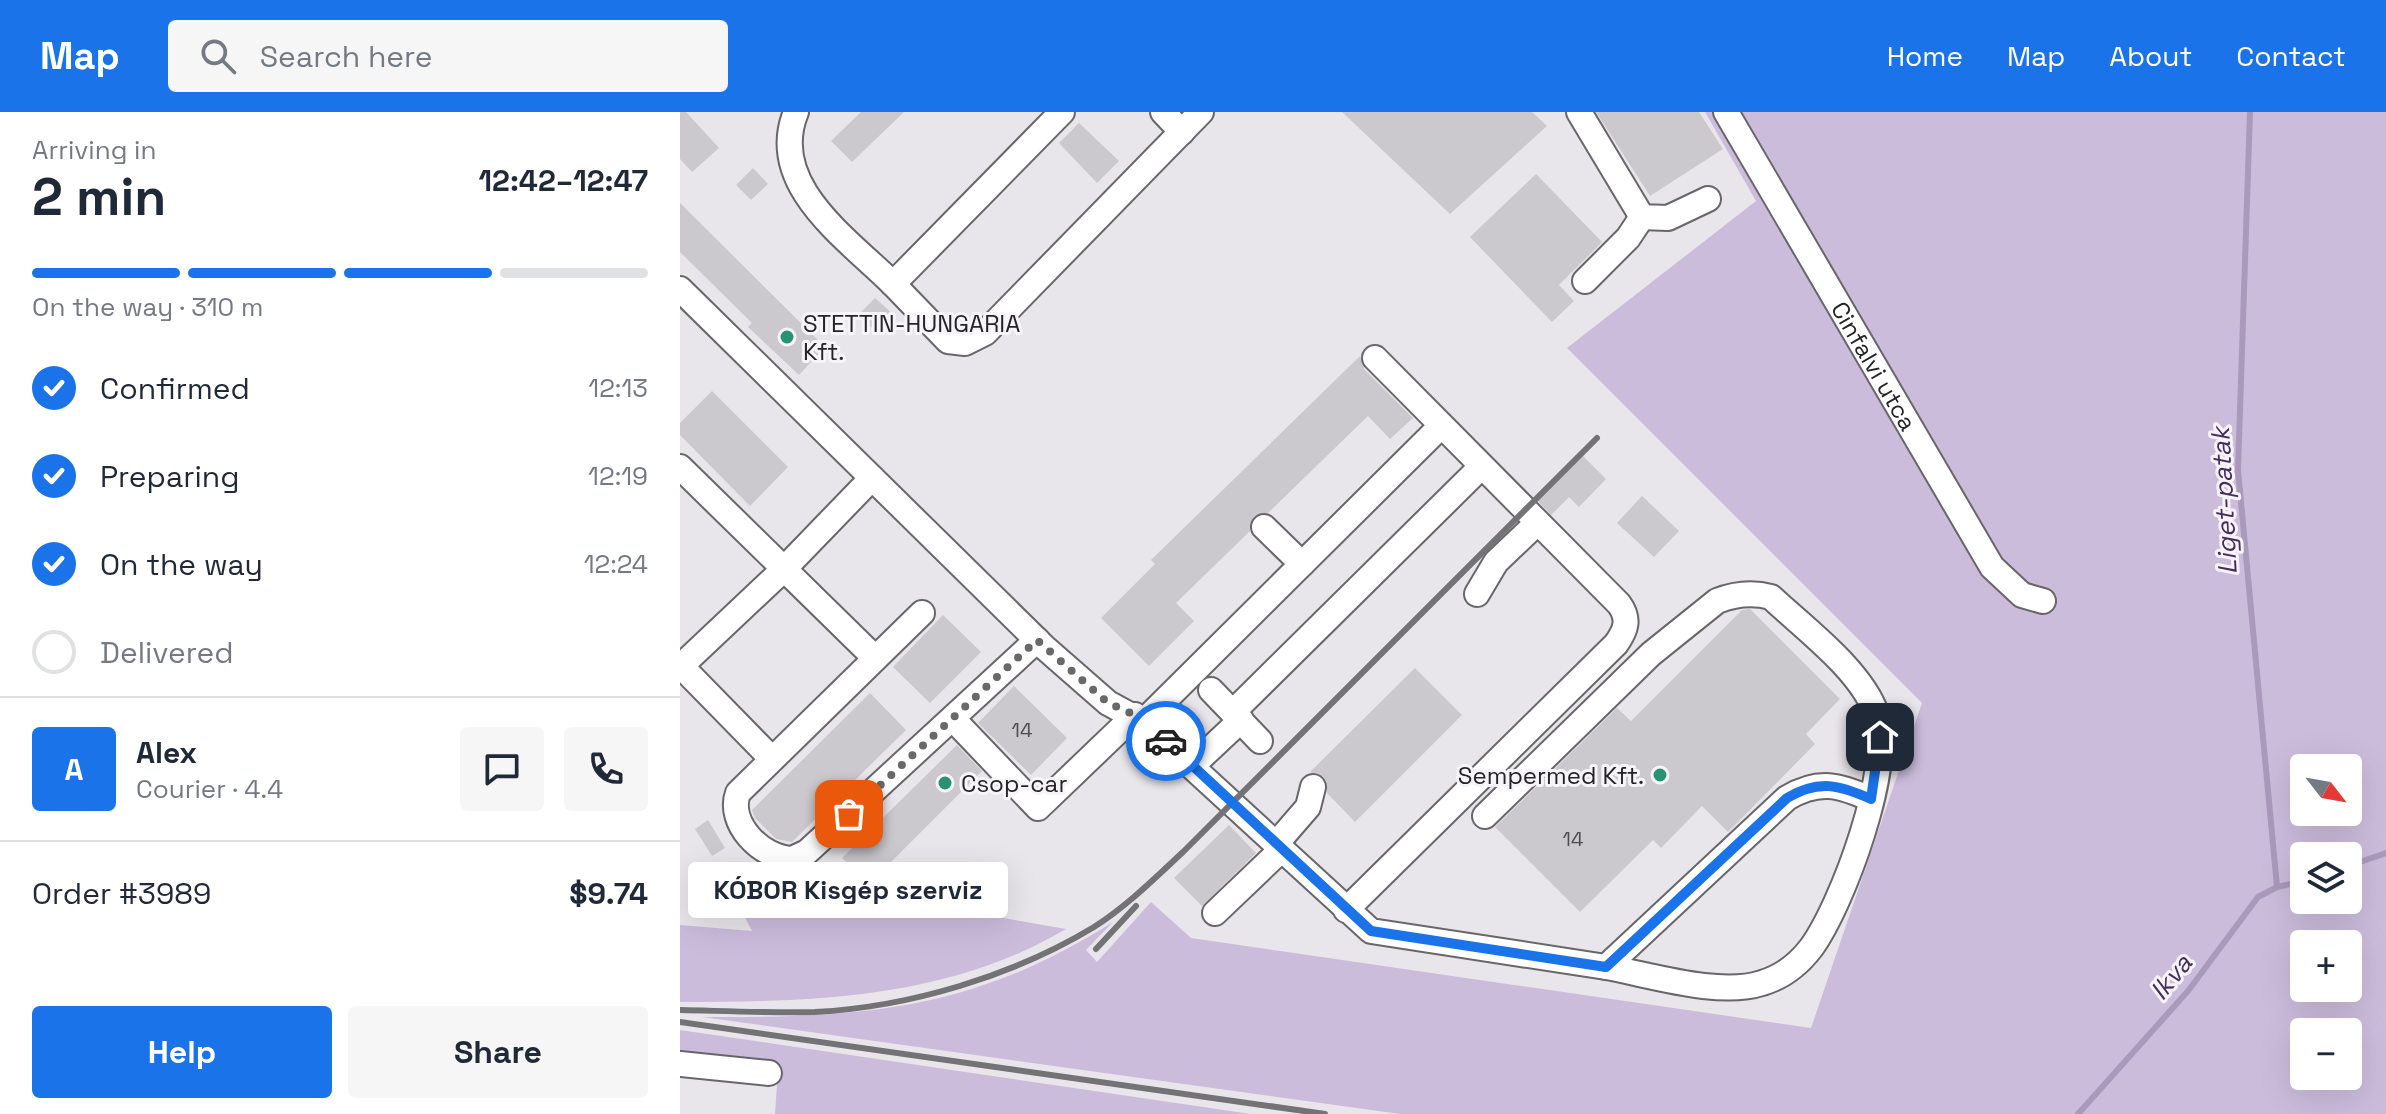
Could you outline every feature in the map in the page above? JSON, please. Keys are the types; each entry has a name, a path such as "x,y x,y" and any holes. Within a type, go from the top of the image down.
{"street":[{"path":"796,112 790,144 792,169 803,193 948,341 965,343 985,333 1201,112"},
{"path":"893,284 1062,112"},
{"path":"1163,112 1182,132"},
{"path":"1579,112 1642,217"},
{"name":"Cinfalvi utca","path":"1726,112 1992,567 2022,595 2043,601"},
{"path":"1642,217 1668,218 1708,199"},
{"path":"1585,281 1628,238 1642,217"},
{"path":"680,289 1037,640 1108,703 1139,718 1365,927 1381,934 1728,987 1765,982 1789,970 1811,948 1840,894 1871,799 1880,737 1872,703 1858,681 1771,597 1759,593 1717,601 1651,654 1485,816"},
{"path":"1346,910 1623,635 1627,620 1619,604 1375,358"},
{"path":"953,719 1038,808 1139,718 1302,564 1441,426"},
{"path":"1192,766 1481,467"},
{"path":"772,759 681,666 784,569 872,478"},
{"path":"685,481 784,569 875,658"},
{"path":"1477,594 1496,562 1537,523"},
{"path":"1264,527 1302,564"},
{"path":"922,613 738,793 734,810 742,828 768,851 792,859 807,852 1037,640"},
{"path":"1211,690 1260,741"},
{"path":"1606,967 1787,798 1815,784 1829,784 1871,799"},
{"path":"1215,913 1279,846 1308,807 1313,787"},
{"path":"680,1064 769,1073"}],"shaded area":[{"path":"1705,112 2386,112 2386,1114 1400,1114 702,1017 815,1015 915,1003 1012,975 1062,952 1113,922 1086,950 1097,962 1151,902 1191,938 1811,1028 1922,703 1567,348 1756,201"},
{"path":"720,868 1066,929 1021,952 975,970 927,983 829,997 680,1002 680,925 752,931"},
{"path":"680,1030 1251,1114 775,1114 778,1069 680,1057"}],"building":[{"path":"680,112 686,112 719,148 692,172 680,159"},
{"path":"861,112 904,112 852,162 831,141"},
{"path":"1342,112 1532,112 1547,126 1450,214"},
{"path":"1596,112 1699,112 1723,149 1650,196"},
{"path":"1079,123 1119,161 1097,183 1059,143"},
{"path":"753,168 768,184 751,200 736,185"},
{"path":"1536,174 1602,242 1559,285 1574,301 1552,322 1470,237"},
{"path":"680,203 825,347 799,375 748,327 752,323 680,252"},
{"path":"875,298 895,316 878,334 858,315"},
{"path":"1360,356 1364,369 1413,418 1390,439 1368,416 1268,513 1254,516 1250,531 1176,603 1194,621 1149,666 1101,618 1155,564 1151,560"},
{"path":"712,391 788,467 750,506 680,435 680,423"},
{"path":"1582,455 1606,479 1579,507 1569,497 1551,515 1537,500"},
{"path":"1642,496 1679,531 1654,557 1617,523"},
{"name":"Sempermed Kft.","path":"1750,609 1840,699 1806,734 1815,744 1728,832 1702,806 1661,848 1653,840 1580,912 1495,827 1617,708 1631,721 1742,610"},
{"path":"943,615 981,652 930,703 893,667"},
{"path":"1415,668 1462,715 1355,822 1327,793 1324,777 1310,772"},
{"path":"1014,686 1067,738 1031,775 978,723"},
{"path":"870,693 906,730 792,842 776,839 755,818 752,810"},
{"path":"957,745 982,771 869,884 842,858"},
{"path":"708,820 725,848 712,856 695,829"},
{"path":"1229,825 1256,853 1202,906 1174,878"}],"waterway":[{"name":"Liget-patak","path":"2250,112 2238,470 2277,887"},
{"name":"Ikva","path":"2362,861 2386,853"},
{"name":"Ikva","path":"2078,1114 2188,991 2258,897 2290,884"}],"railway":[{"path":"680,1010 815,1012 887,1004 995,974 1063,945 1094,927 1129,901 1183,852 1597,438"},
{"path":"1096,949 1136,906"},
{"path":"680,1022 1325,1114"}],"way so far":[{"path":"849,814 1037,640 1108,703 1135,715 1166,741"}],"place":[{"name":"STETTIN-HUNGARIA Kft.","path":"787,337"},
{"name":"Sempermed Kft.","path":"1660,775"},
{"name":"Csop-car","path":"945,783"},
{"name":"KÓBOR Kisgép szerviz","path":"849,814"}],"route":[{"path":"1166,741 1371,931 1606,967 1787,798 1803,788 1829,784 1843,786 1871,799 1880,737"}]}
